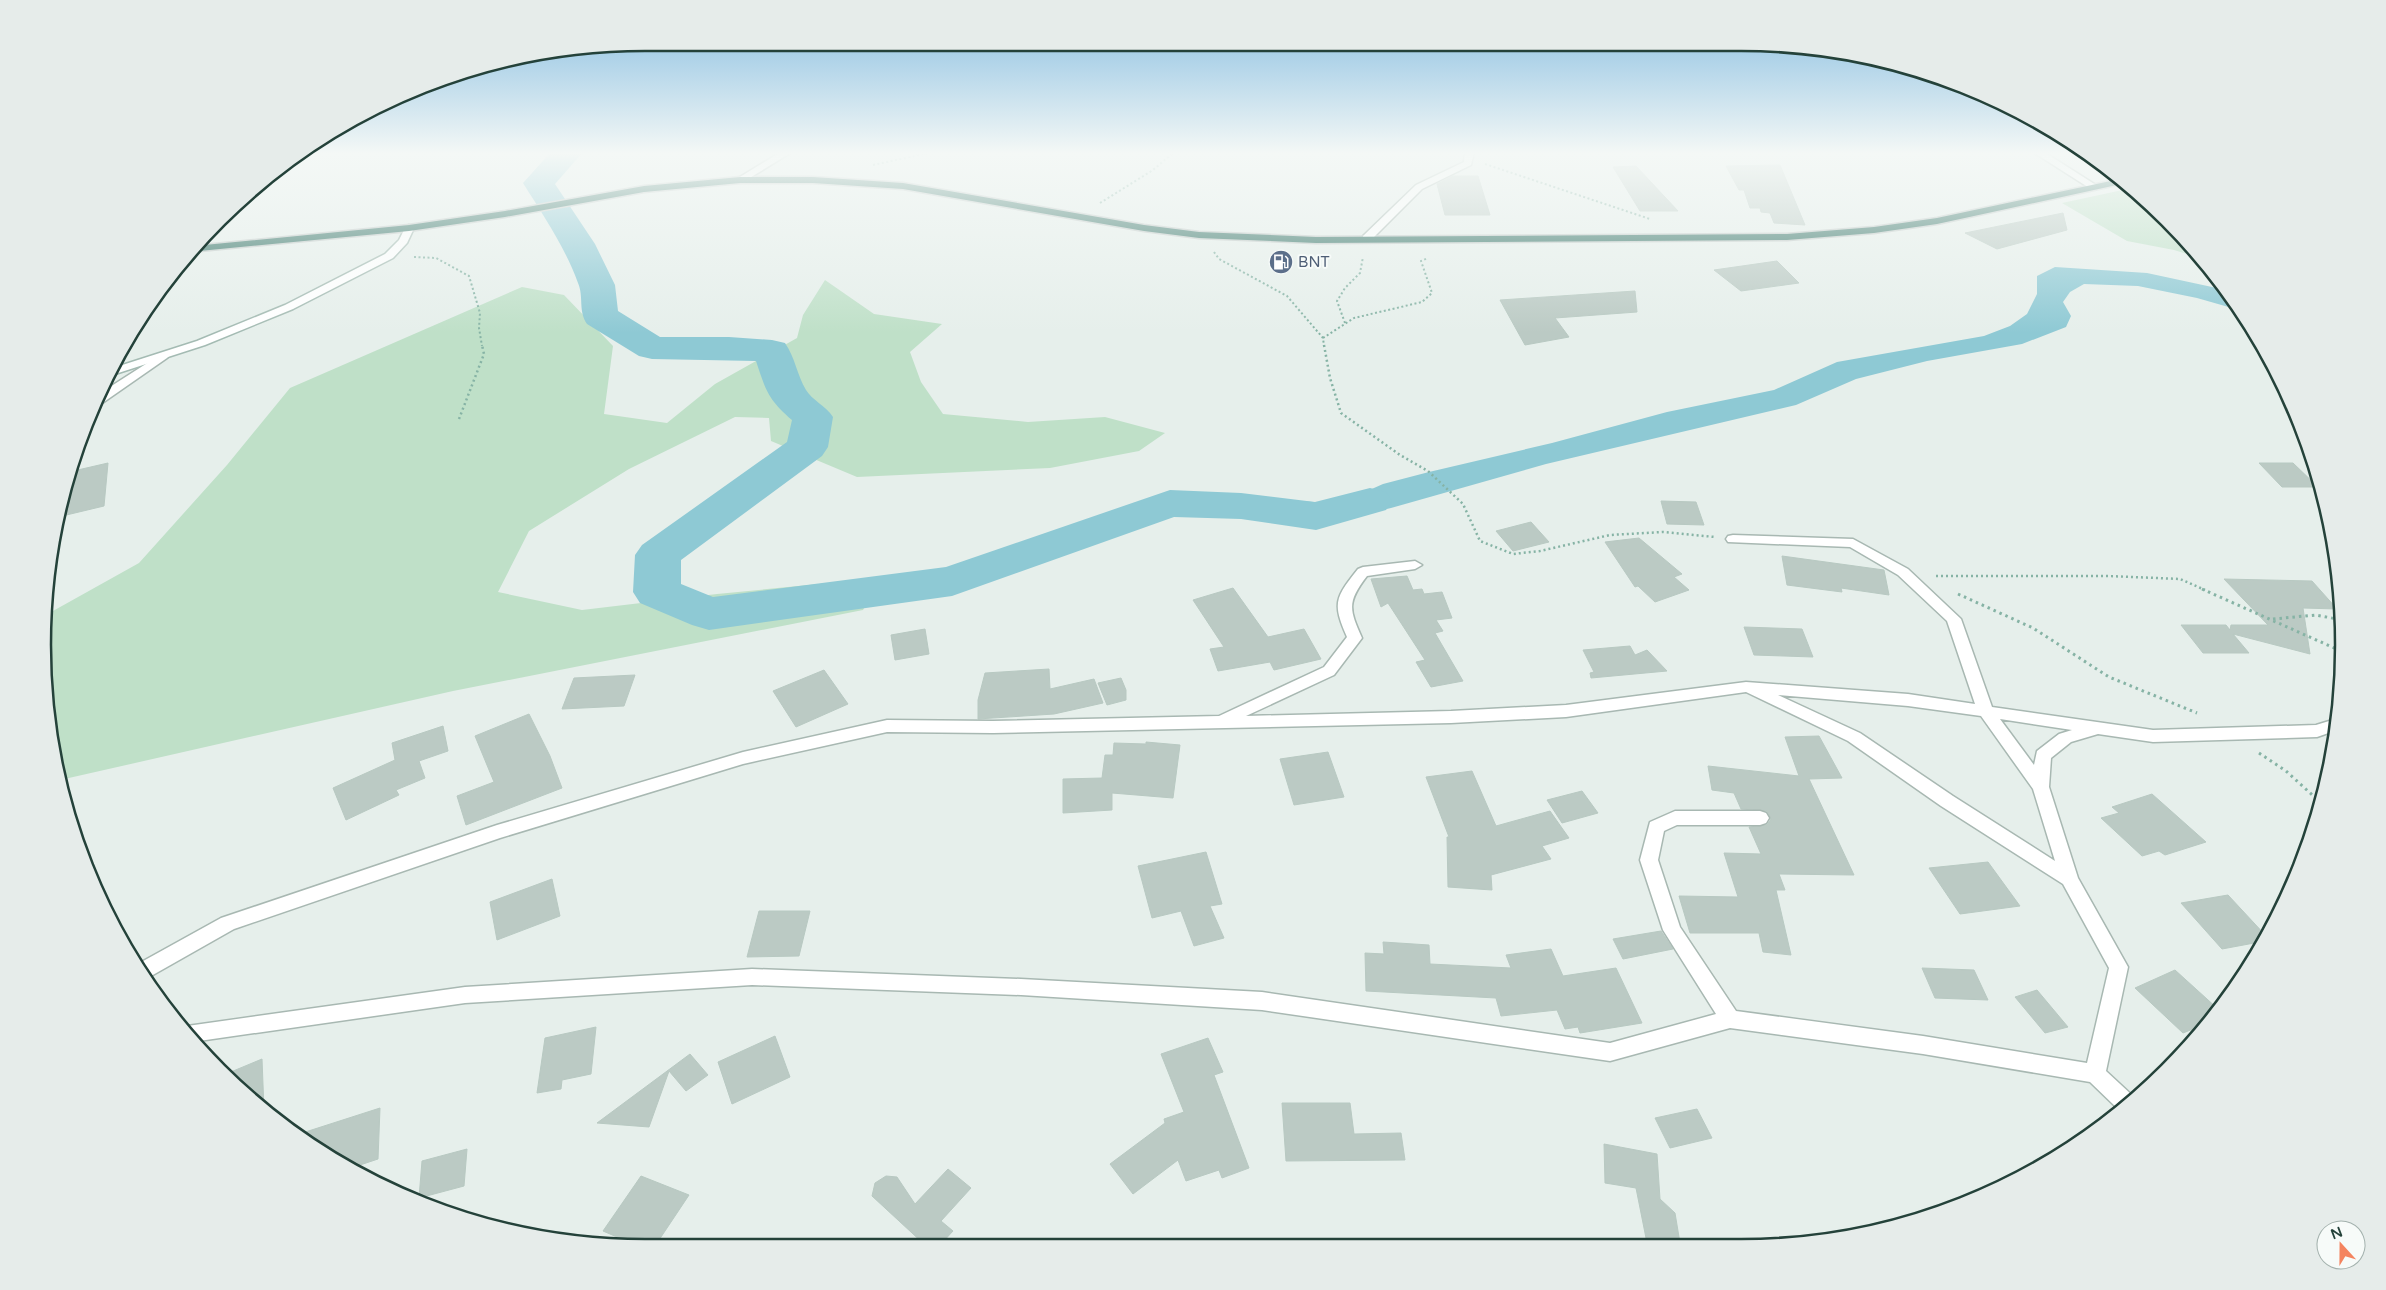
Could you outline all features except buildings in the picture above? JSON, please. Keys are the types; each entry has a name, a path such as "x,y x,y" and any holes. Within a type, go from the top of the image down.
{"highway":[{"path":"205,248 410,228 516,212"},
{"path":"1049,212 1199,235 1316,240 1366,238 1787,237 1874,230 1937,221 1978,212"}],"street":[{"path":"1366,238 1393,212"},
{"path":"119,370 201,343 288,307 389,256 403,241 410,228"},
{"path":"106,395 163,356"},
{"path":"1733,538 1853,543 1908,576 1954,619 1986,712 2041,787 2069,879 2119,967 2095,1074"},
{"path":"1219,722 1329,671 1355,638 1342,610 1346,594 1363,572 1415,565"},
{"path":"1746,687 1854,737 1948,801 2069,879"},
{"path":"147,968 228,923 497,832 743,758 887,726 1003,727 1451,717 1566,711 1746,687 1908,700 2153,736 2317,731 2329,727"},
{"path":"2041,787 2043,755 2065,738 2096,729"},
{"path":"1730,1019 1672,930 1650,860 1656,827 1676,818 1760,818"},
{"path":"196,1033 465,995 752,977 1021,987 1262,1001 1610,1052 1730,1019 1923,1046 2095,1074 2123,1099"}],"path":[{"path":"1076,217 1084,212"},
{"path":"1631,212 1654,220"},
{"path":"1199,235 1220,259 1287,296 1323,338 1330,378 1340,413 1400,455 1428,471 1463,504 1480,541 1513,554 1540,551 1610,535 1663,532 1733,538"},
{"path":"1345,323 1337,302 1345,288 1360,274 1362,258 1370,254 1366,238"},
{"path":"389,256 436,258 469,276 480,313 479,328 484,354 459,419"},
{"path":"1323,338 1354,318 1422,302 1432,293 1421,261 1429,257"},
{"path":"1908,576 2180,578 2335,648"},
{"path":"1950,590 2033,628 2109,677 2188,708 2286,771 2315,798"},
{"path":"2273,620 2316,615 2334,618"}],"green space":[{"path":"2078,212 2147,212 2187,254 2174,250 2127,241"},
{"path":"825,280 874,314 942,324 910,352 921,382 943,414 1028,422 1105,417 1165,433 1139,451 1050,468 857,477 771,441 769,418 735,417 629,469 529,531 498,592 582,610 717,594 881,578 863,610 453,691 67,778 56,722 51,645 53,611 139,563 227,465 290,388 522,287 564,295 613,346 604,414 667,423 715,384 797,338 803,315"}],"water":[{"path":"2055,267 2147,273 2215,288 2229,307 2197,298 2138,286 2084,284 2070,292 2063,302 2071,316 2066,327 2022,344 1927,361 1856,379 1796,405 1546,464 1391,508 1348,518 1303,524 1301,501 1338,504 1383,484 1552,443 1667,412 1774,390 1837,362 1984,336 2010,326 2027,314 2037,294 2037,276"}],"waterway":[{"path":"558,212 578,244 597,285 600,316 652,348 729,348 772,351 788,396 813,417 807,447 658,555 657,592 709,614 952,581 1170,503 1241,506 1316,516 1370,501"}],"place":[{"name":"BNT","path":"1281,262"}]}
